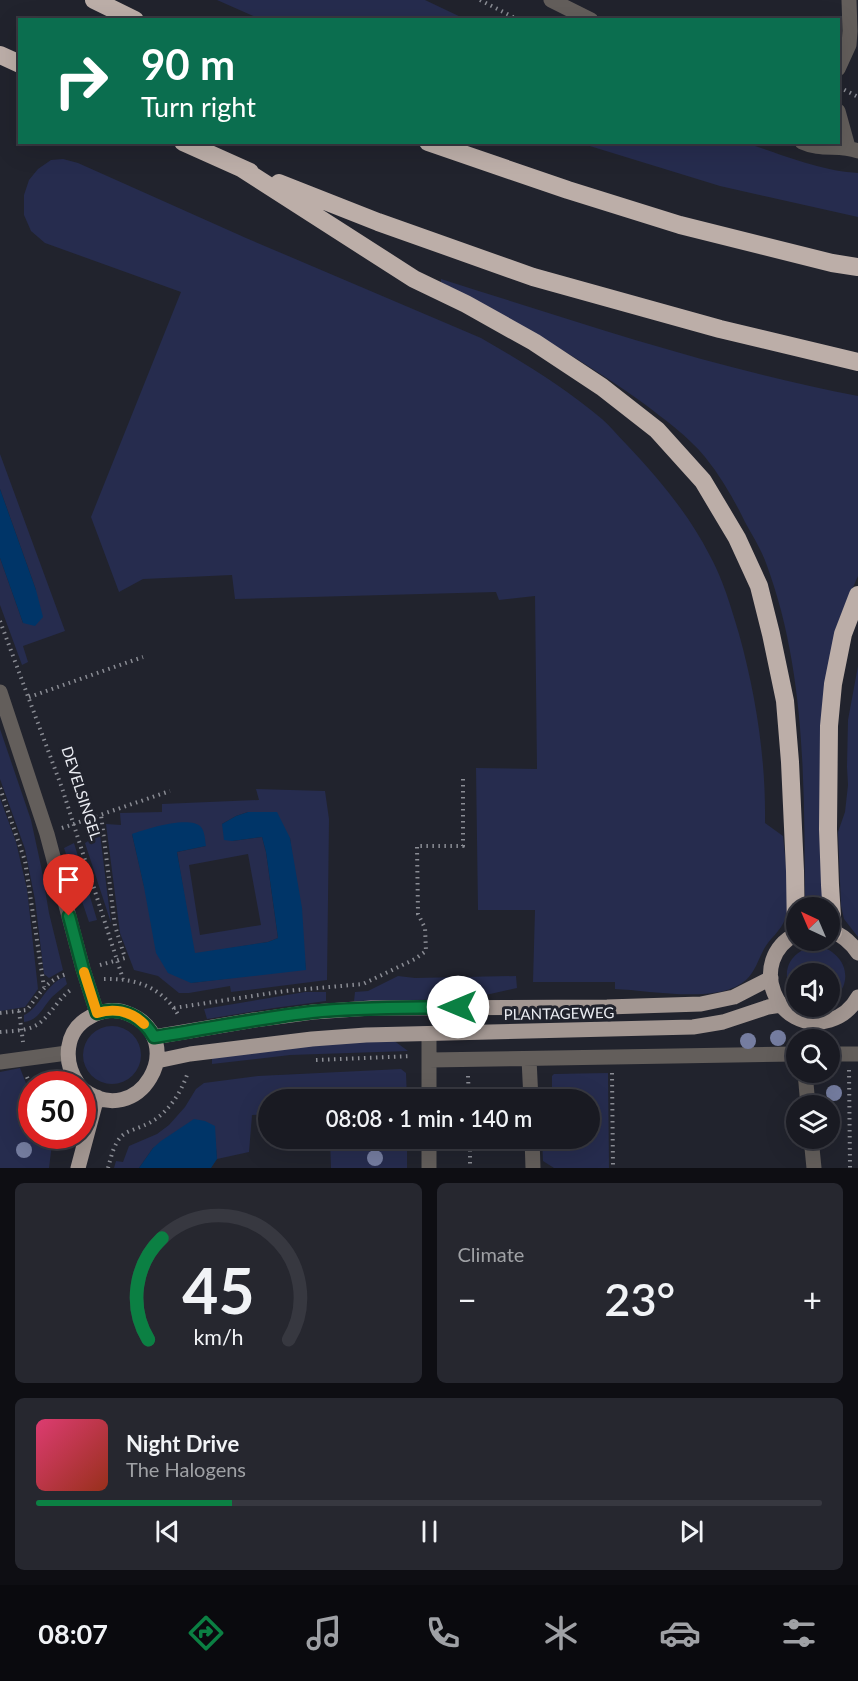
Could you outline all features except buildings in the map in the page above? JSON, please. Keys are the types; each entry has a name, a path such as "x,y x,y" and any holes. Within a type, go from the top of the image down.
{"highway":[{"path":"94,0 131,18"},
{"path":"0,55 18,63"},
{"path":"187,144 241,168 378,222 533,277 720,329 858,362"},
{"path":"434,144 680,225 832,263 858,267"},
{"path":"241,168 414,279 466,304 534,342 603,387 657,430 703,481 737,538 759,586 771,634 785,701 795,897"},
{"path":"830,897 829,726 833,684 843,634 858,595"}],"main road":[{"path":"840,936 847,940 858,953"},
{"path":"786,941 772,962 771,978 774,992 781,1005 797,1017 816,1022 836,1018 856,1003"},
{"name":"PLANTAGEWEG","path":"154,1037 313,1012 371,1008 701,1005 734,997 771,978"},
{"name":"PLANTAGEWEG","path":"157,1061 190,1054 312,1039 693,1027 723,1022 781,1005"},
{"path":"70,1071 67,1053 71,1037 76,1029 97,1013 110,1010 130,1014 142,1021 154,1037 157,1061 147,1083 135,1094 120,1100 104,1100 97,1097 78,1168"}],"street":[{"path":"551,0 587,18"},
{"path":"840,65 849,45 849,0"},
{"path":"808,144 821,148 848,145 840,118"},
{"path":"0,692 47,834 97,1013"},
{"path":"429,1034 429,1089"},
{"path":"0,1062 67,1053"},
{"path":"429,1060 786,1054"},
{"path":"529,1059 530,1089"},
{"path":"429,1149 429,1168"},
{"path":"532,1149 532,1168"},
{"path":"812,1149 814,1168"}],"path":[{"path":"480,0 515,18"},
{"path":"840,87 858,97"},
{"name":"DEVELSINGEL","path":"0,621 59,778 123,979 97,980 85,976"},
{"path":"29,697 143,657"},
{"path":"174,1008 285,990 363,984 415,959 426,951 425,928 418,914 417,846 463,846 463,777"},
{"path":"0,788 25,861 44,987"},
{"path":"47,834 170,791"},
{"path":"0,1013 27,1010 44,987 56,977 85,976 125,958 115,926 101,814"},
{"path":"0,1032 22,1030 41,1022 64,994 80,984 85,976"},
{"path":"850,1168 853,1054"},
{"path":"311,1060 403,1056 429,1060"},
{"path":"612,1058 613,1168"},
{"path":"188,1074 195,1073"},
{"path":"470,1149 470,1168"},
{"path":"108,1168 113,1151"}],"shaded area":[{"path":"217,0 425,0 463,18 258,18"},
{"path":"583,144 750,144 817,166 858,173 858,217 720,186"},
{"path":"63,159 78,163 246,238 481,338 543,376 588,408 609,425 639,457 682,510 701,539 726,593 739,634 755,704 764,775 765,823 783,836 788,890 785,919 766,945 754,970 746,980 734,988 701,994 615,989 615,982 533,982 535,910 478,910 476,768 537,769 535,596 499,600 496,592 235,599 232,575 143,579 119,592 91,517 181,292 45,243 31,231 24,215 24,195 29,180 38,169 51,160"},
{"path":"441,279 700,358 858,396 858,576 840,617 824,897 805,897 803,777 796,690 789,647 764,558 727,488 692,442 643,403 570,355 441,282"},
{"path":"0,454 65,631 23,646 28,662 22,665 0,605 0,558 23,623 36,590 0,489"},
{"path":"0,489 36,590 43,617 35,626 23,623 0,558"},
{"path":"858,666 858,937 844,919 841,906 838,832 845,812 848,785 848,720"},
{"path":"0,729 31,820 63,970 49,978 44,974 35,900 25,849 0,779"},
{"path":"256,789 325,791 329,819 327,980 231,992 230,986 179,993 158,976 134,970 120,933 106,824 121,825 120,813 162,812 162,804 259,800","holes":["248,812 290,838 306,969 191,983 144,886 132,834 206,846 177,852 194,954 268,942 278,938 262,837 232,841 222,824","248,854 261,925 200,935 189,865"]},
{"path":"0,798 16,842 27,889 38,989 25,1007 0,1011"},
{"path":"248,812 277,812 290,838 302,908 306,970 191,983 168,973 156,953 132,834 157,826 178,823 188,822 201,827 206,846 177,852 195,953 268,942 278,938 262,837 224,840 222,824"},
{"path":"100,834 111,923 85,843"},
{"path":"74,843 97,920 89,922 64,848"},
{"path":"830,951 836,956 845,971 845,979 840,992 840,963 790,963 800,952"},
{"path":"398,976 415,978 516,976 517,988 468,999 354,1001 355,992 368,991"},
{"path":"65,977 67,984 52,997 37,1016 24,1022 24,1015 58,980"},
{"path":"305,992 326,992 326,1001 207,1019 204,1009"},
{"path":"106,1026 118,1026 133,1034 141,1049 141,1061 133,1076 118,1084 106,1084 96,1079 96,1071 88,1071 83,1061 83,1049 91,1034"},
{"path":"393,1040 408,1051 290,1055 212,1064 212,1057 290,1046"},
{"path":"20,1068 21,1071 18,1071 18,1149 51,1149 49,1168 0,1168 0,1072"},
{"path":"401,1069 406,1073 407,1089 258,1089 258,1115 252,1115 249,1152 217,1159 214,1126 153,1148 139,1168 114,1168 116,1161 123,1162 129,1146 157,1134 169,1125 185,1107 196,1089 204,1083 258,1076"},
{"path":"608,1073 609,1168 554,1168 543,1161 542,1149 600,1149 600,1089 552,1089 554,1074"},
{"path":"194,1119 215,1126 217,1159 211,1168 139,1168 153,1148"},
{"path":"330,1149 407,1149 407,1168 331,1168"}],"slow traffic":[{"path":"84,972 97,1013 110,1010 124,1012 136,1017 144,1024"}],"route":[{"path":"69,916 97,1013 110,1010 130,1014 142,1021 154,1037 313,1012 371,1008 458,1007"}]}
